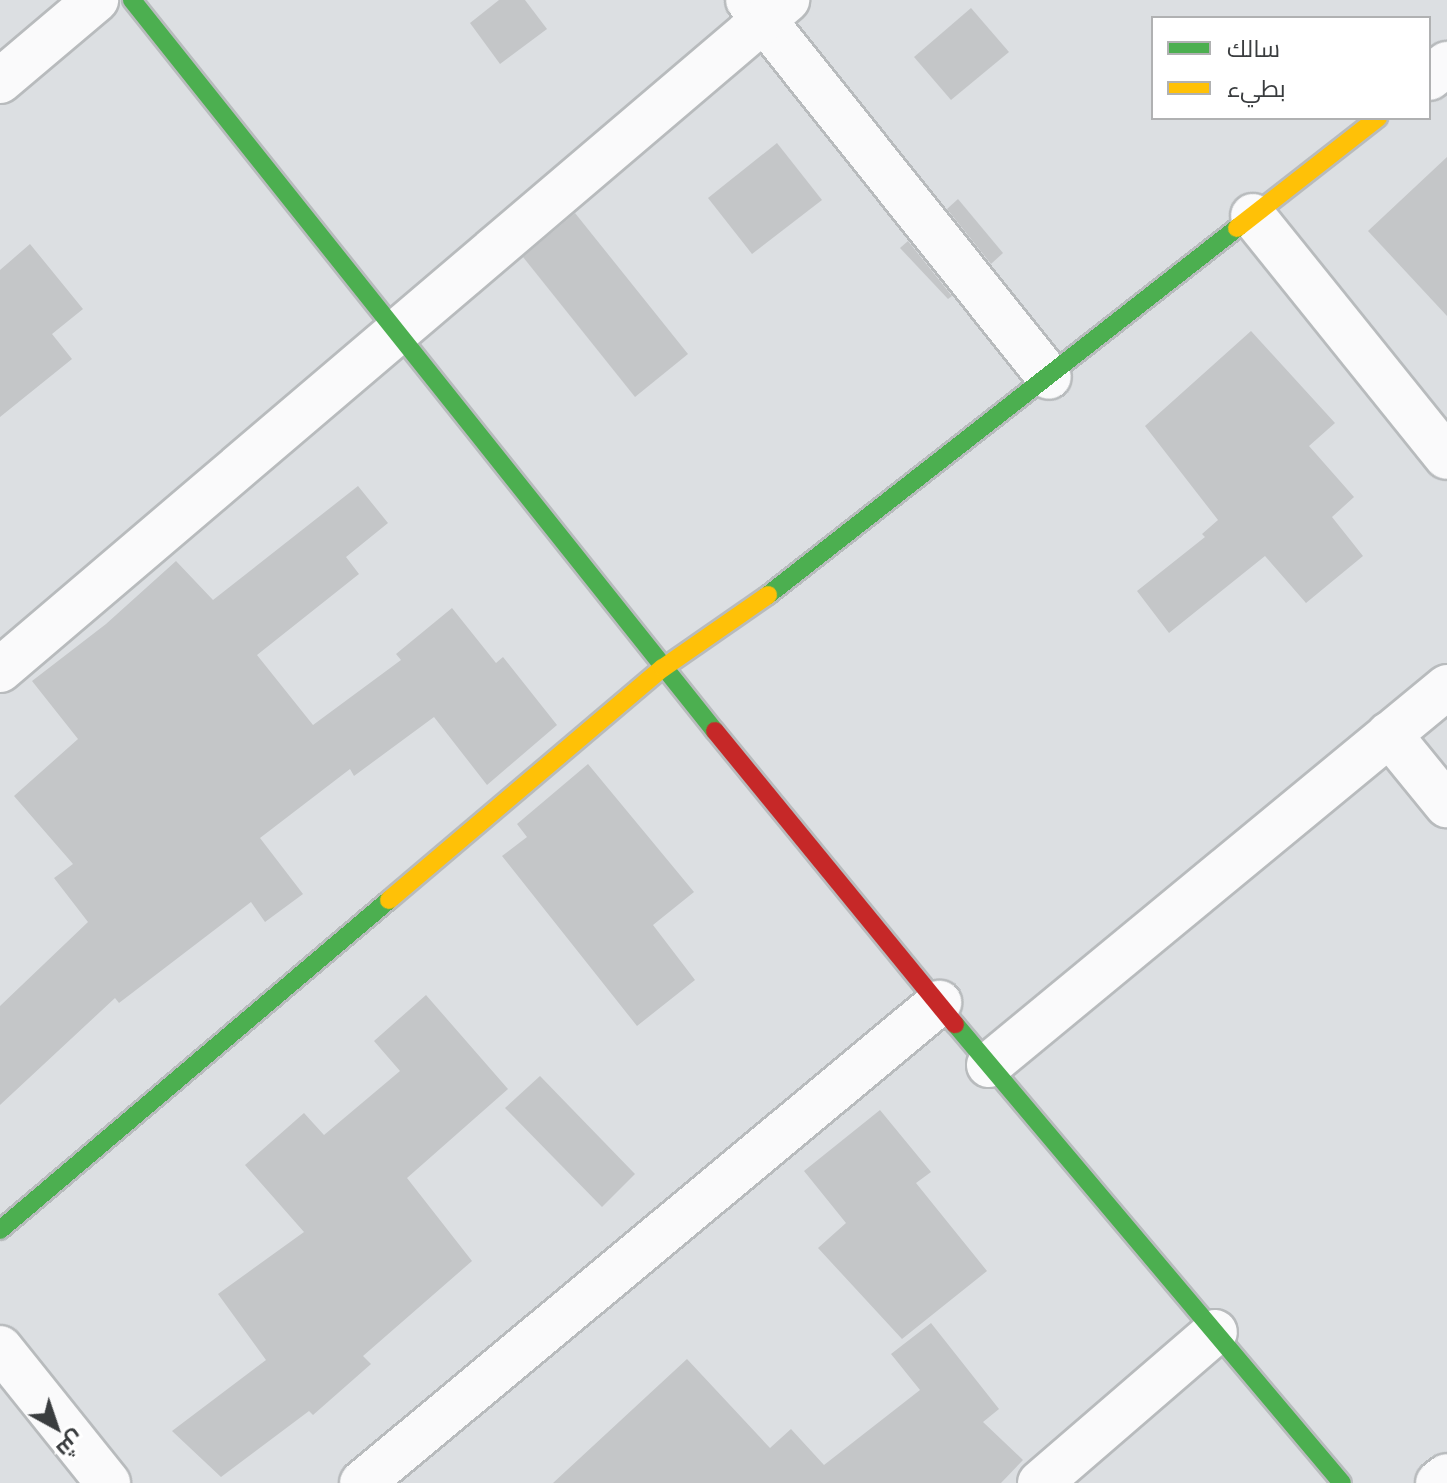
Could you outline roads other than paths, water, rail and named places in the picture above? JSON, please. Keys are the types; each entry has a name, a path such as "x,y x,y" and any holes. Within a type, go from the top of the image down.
{"main road":[{"path":"132,0 663,668 989,1065 1342,1483"},
{"path":"0,1230 663,668 791,579 1375,120"}],"street":[{"path":"0,81 96,0"},
{"path":"0,670 396,332 766,6 1049,377"},
{"path":"1431,76 1447,64"},
{"path":"1253,216 1447,457"},
{"path":"989,1065 1447,687"},
{"path":"1389,734 1447,805"},
{"path":"362,1483 939,1003"},
{"path":"1040,1483 1215,1332"},
{"path":"0,1348 108,1483"},
{"path":"1438,1483 1447,1476"}]}
